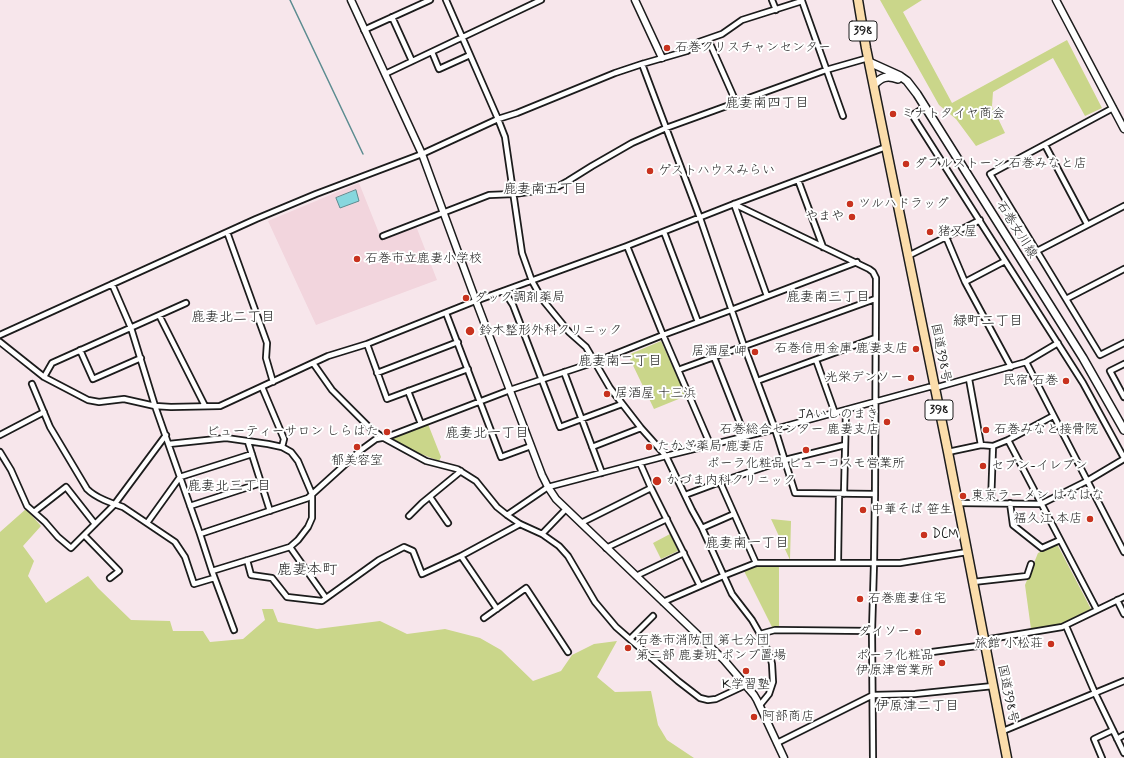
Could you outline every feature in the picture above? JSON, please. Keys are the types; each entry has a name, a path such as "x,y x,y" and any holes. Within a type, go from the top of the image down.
{"highway":[{"name":"国道398号","path":"858,0 1008,758"}],"main road":[{"name":"石巻女川線","path":"869,60 900,76 912,87 1092,372 1124,430"},
{"path":"874,85 880,80 890,76 912,87"}],"street":[{"path":"351,0 422,154 476,301 548,488 566,509 724,660 746,685 760,705 784,758"},
{"path":"364,30 430,0"},
{"path":"446,0 505,137 514,194 518,234 522,253 532,281 542,299 569,332 586,347 610,388 622,404 666,456 702,528 732,594 752,620 770,655 773,670 773,682 769,694 760,705"},
{"path":"385,74 541,0"},
{"path":"635,0 662,58"},
{"path":"772,0 776,10"},
{"path":"1056,0 1124,129"},
{"path":"0,335 227,232 316,194 422,154 498,119 517,114 615,73 687,51 699,42 722,34 742,20 802,1 843,116"},
{"path":"392,17 412,61"},
{"path":"708,39 736,102"},
{"path":"432,52 439,69 470,55"},
{"path":"383,236 489,195 514,194 557,187 568,182 632,143 666,128 826,70 869,60"},
{"path":"642,64 700,218 731,310 775,429 795,493 875,494"},
{"path":"925,107 914,114 914,118 1083,383 1124,459 1087,481 1041,504 958,503"},
{"path":"1113,108 990,174 1100,355 1124,343"},
{"path":"1045,145 1087,224"},
{"path":"0,342 44,377 88,400 99,402 124,400 155,406 171,407 220,406 328,356 367,344 476,301 664,232 886,147"},
{"path":"798,180 823,246"},
{"path":"734,204 857,262 873,272 876,278 875,494 872,631 873,758"},
{"path":"734,204 767,296"},
{"path":"1037,251 1124,206"},
{"path":"908,256 980,220"},
{"path":"227,232 267,343 266,358 273,382"},
{"path":"664,232 698,322"},
{"path":"946,237 966,282 1011,367"},
{"path":"626,246 710,444"},
{"path":"966,282 1005,261"},
{"path":"200,534 308,498 361,450 376,439 387,437 510,390 595,362 857,262"},
{"path":"1066,299 1124,269"},
{"path":"112,284 131,328 155,406 214,578 234,630"},
{"path":"504,291 513,305 560,427 622,404"},
{"path":"678,370 875,299"},
{"path":"44,377 52,363 186,302"},
{"path":"446,313 501,457 531,446"},
{"path":"160,315 205,406"},
{"path":"757,381 875,338"},
{"path":"377,373 458,342"},
{"path":"507,515 548,488 929,387 934,388 969,379 1026,362 1058,343"},
{"path":"367,344 387,399 468,369"},
{"path":"80,350 93,379 141,358"},
{"path":"714,357 745,436"},
{"path":"816,360 835,413"},
{"path":"1026,362 1124,552"},
{"path":"313,363 332,390 370,428 382,437 426,460 457,469 476,481 497,507 507,515 520,524 542,534 559,546 568,556 594,602 616,626 700,698 708,700 716,699 746,685"},
{"path":"1124,364 1110,371 1124,397"},
{"path":"564,372 602,473"},
{"path":"969,379 981,445"},
{"path":"32,384 50,427 87,489 114,505 123,507 175,542 185,557 194,584 214,578"},
{"path":"262,387 284,439 282,448"},
{"path":"408,391 421,424"},
{"path":"838,563 846,410"},
{"path":"0,435 44,412"},
{"path":"948,452 981,445 994,446 1054,416"},
{"path":"592,447 641,428"},
{"path":"0,452 27,506 71,548 114,505 166,435"},
{"path":"169,444 226,438 268,444 282,448 291,452 298,461 312,494 312,518 308,527 298,540 290,547 212,571"},
{"path":"1008,440 1097,610"},
{"path":"248,442 270,511"},
{"path":"685,495 784,460 845,445"},
{"path":"991,503 994,446"},
{"path":"147,523 180,477 252,454"},
{"path":"640,463 700,586"},
{"path":"409,516 461,472"},
{"path":"720,482 756,563"},
{"path":"190,506 261,483"},
{"path":"34,512 66,487 95,524"},
{"path":"581,523 651,488"},
{"path":"430,497 448,523"},
{"path":"1010,503 1013,525 1042,548 1060,540"},
{"path":"542,534 566,509"},
{"path":"702,528 734,514"},
{"path":"606,548 667,519"},
{"path":"247,560 251,575 272,578 287,597 322,601 379,560 404,547 413,551 422,574 461,556 520,524"},
{"path":"84,535 119,571 110,578"},
{"path":"290,547 326,598"},
{"path":"663,602 756,563 900,563 967,552"},
{"path":"636,576 684,553"},
{"path":"461,556 497,609"},
{"path":"973,582 1027,576 1031,564"},
{"path":"484,618 526,588 568,652"},
{"path":"917,654 1066,626 1124,596"},
{"path":"1117,600 1124,614"},
{"path":"630,639 653,616"},
{"path":"1066,626 1095,693 1124,752"},
{"path":"760,634 775,630 872,631"},
{"path":"1003,731 1124,681"},
{"path":"777,743 873,695 915,694 993,686"},
{"path":"1102,758 1094,739 1113,730"},
{"path":"1117,739 1124,735"}],"shaded area":[{"name":"石巻市立鹿妻小学校","path":"359,183 381,238 416,226 437,280 316,325 268,221"}],"green space":[{"path":"880,0 922,0 903,12 952,103 1067,40 1102,108 1085,116 1053,58 993,92 992,106 1005,133 976,146 956,119 939,105"},
{"path":"661,341 686,396 654,409 628,355"},
{"path":"428,424 441,457 439,461 416,452 389,438"},
{"path":"26,509 41,526 23,546 34,561 28,576 46,603 88,576 98,588 131,620 170,621 173,631 203,631 210,642 243,639 265,620 262,609 273,609 278,622 317,629 380,621 407,634 445,629 480,638 501,650 533,681 561,671 572,655 594,644 617,641 597,677 615,692 651,691 658,725 667,740 694,758 0,758 0,532"},
{"path":"771,519 791,521 790,560"},
{"path":"670,534 678,551 661,559 653,543"},
{"path":"1057,544 1091,609 1056,626 1031,629 1025,585 1038,553"},
{"path":"756,566 779,567 779,628 773,629 744,571"}],"water":[{"path":"356,190 359,201 340,208 336,198"}],"waterway":[{"path":"290,0 363,154"}],"place":[{"name":"石巻クリスチャンセンター","path":"667,48"},
{"name":"ミナトタイヤ商会","path":"893,114"},
{"name":"ダブルストーン 石巻みなと店","path":"906,164"},
{"name":"ゲストハウスみらい","path":"650,171"},
{"name":"ツルハドラッグ","path":"850,204"},
{"name":"やまや","path":"852,217"},
{"name":"猪又屋","path":"930,232"},
{"name":"石巻市立鹿妻小学校","path":"357,259"},
{"name":"ダック調剤薬局","path":"466,298"},
{"name":"鈴木整形外科クリニック","path":"470,331"},
{"name":"石巻信用金庫 鹿妻支店","path":"916,349"},
{"name":"居酒屋 岬","path":"755,352"},
{"name":"光栄デンソー","path":"911,378"},
{"name":"民宿 石巻","path":"1066,381"},
{"name":"居酒屋 十三浜","path":"607,394"},
{"name":"JAいしのまき 石巻総合センター 鹿妻支店","path":"887,422"},
{"name":"石巻みなと接骨院","path":"986,430"},
{"name":"ビューティーサロン しらはた","path":"387,432"},
{"name":"郁美容室","path":"357,447"},
{"name":"たかぎ薬局 鹿妻店","path":"649,447"},
{"name":"ポーラ化粧品 ビューコスモ営業所","path":"806,450"},
{"name":"セブン-イレブン","path":"983,466"},
{"name":"かづま内科クリニック","path":"657,481"},
{"name":"東京ラーメン はなはな","path":"963,496"},
{"name":"中華そば 笹生","path":"863,510"},
{"name":"福久江 本店","path":"1090,519"},
{"name":"DCM","path":"924,535"},
{"name":"石巻鹿妻住宅","path":"860,599"},
{"name":"ダイソー","path":"918,632"},
{"name":"旅館 小松荘","path":"1051,644"},
{"name":"石巻市消防団 第七分団 第二部 鹿妻班 ポンプ置場","path":"628,648"},
{"name":"ポーラ化粧品 伊原津営業所","path":"942,663"},
{"name":"K学習塾","path":"746,671"},
{"name":"阿部商店","path":"754,717"}],"district":[{"name":"鹿妻南四丁目","path":"767,104"},
{"name":"鹿妻南五丁目","path":"545,190"},
{"name":"鹿妻南三丁目","path":"828,298"},
{"name":"鹿妻北二丁目","path":"233,318"},
{"name":"緑町二丁目","path":"988,322"},
{"name":"鹿妻南二丁目","path":"620,362"},
{"name":"鹿妻北一丁目","path":"487,434"},
{"name":"鹿妻北三丁目","path":"229,487"},
{"name":"鹿妻南一丁目","path":"747,544"},
{"name":"鹿妻本町","path":"307,571"},
{"name":"伊原津二丁目","path":"917,707"}]}
